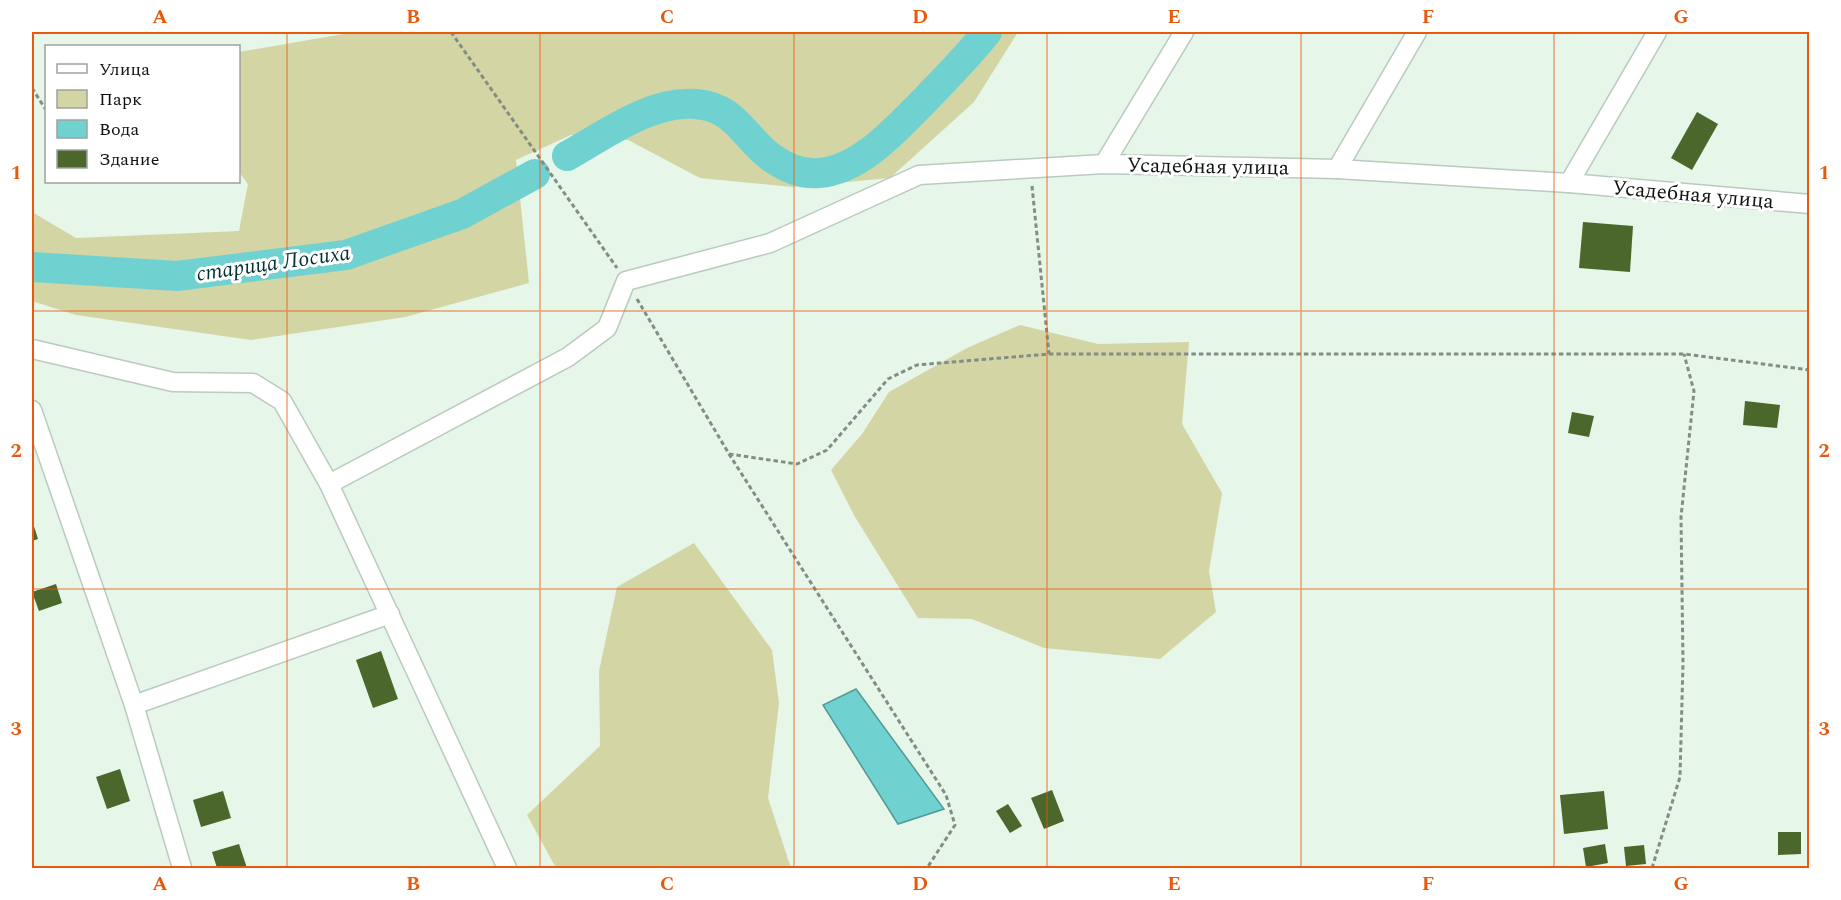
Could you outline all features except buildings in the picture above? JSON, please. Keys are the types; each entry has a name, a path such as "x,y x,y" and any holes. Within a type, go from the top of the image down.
{"street":[{"path":"1104,165 1184,32"},
{"path":"1338,169 1417,32"},
{"path":"1569,183 1657,32"},
{"name":"Усадебная улица","path":"626,281 771,243 919,175 1104,165 1338,169 1808,199"},
{"path":"329,484 568,357 608,328 626,281"},
{"path":"32,349 173,382 253,383 282,401 329,484 507,868"},
{"path":"32,410 134,705 182,868"},
{"path":"134,705 390,614"}],"path":[{"path":"451,32 626,281 729,454 946,795 955,825 927,868"},
{"path":"32,88 45,108"},
{"path":"1030,170 1049,354"},
{"path":"729,454 797,464 827,450 888,379 917,365 1049,354 1684,354 1809,370"},
{"path":"1652,868 1680,777 1683,663 1681,517 1694,391 1684,354"}],"green space":[{"path":"355,32 1018,32 974,102 890,178 793,187 700,178 628,140 571,135 516,160 529,283 405,317 251,340 76,315 32,301 32,212 76,238 239,231 248,184 240,173 240,52"},
{"path":"1020,325 1098,344 1189,342 1182,424 1222,493 1209,571 1216,612 1160,659 1044,648 972,619 918,618 855,517 831,470 862,434 889,392 967,348"},
{"path":"694,543 772,650 779,703 768,798 791,868 556,868 527,815 600,746 599,671 617,587"}],"water":[{"path":"856,689 944,809 898,824 823,705"}],"waterway":[{"name":"старица Лосиха","path":"567,156 645,113 662,107 696,104 710,106 730,117 762,150 788,167 800,172 813,173 835,170 864,156 891,134 950,74 987,32"},
{"name":"старица Лосиха","path":"32,267 177,276 346,255 462,214 535,174"}]}
